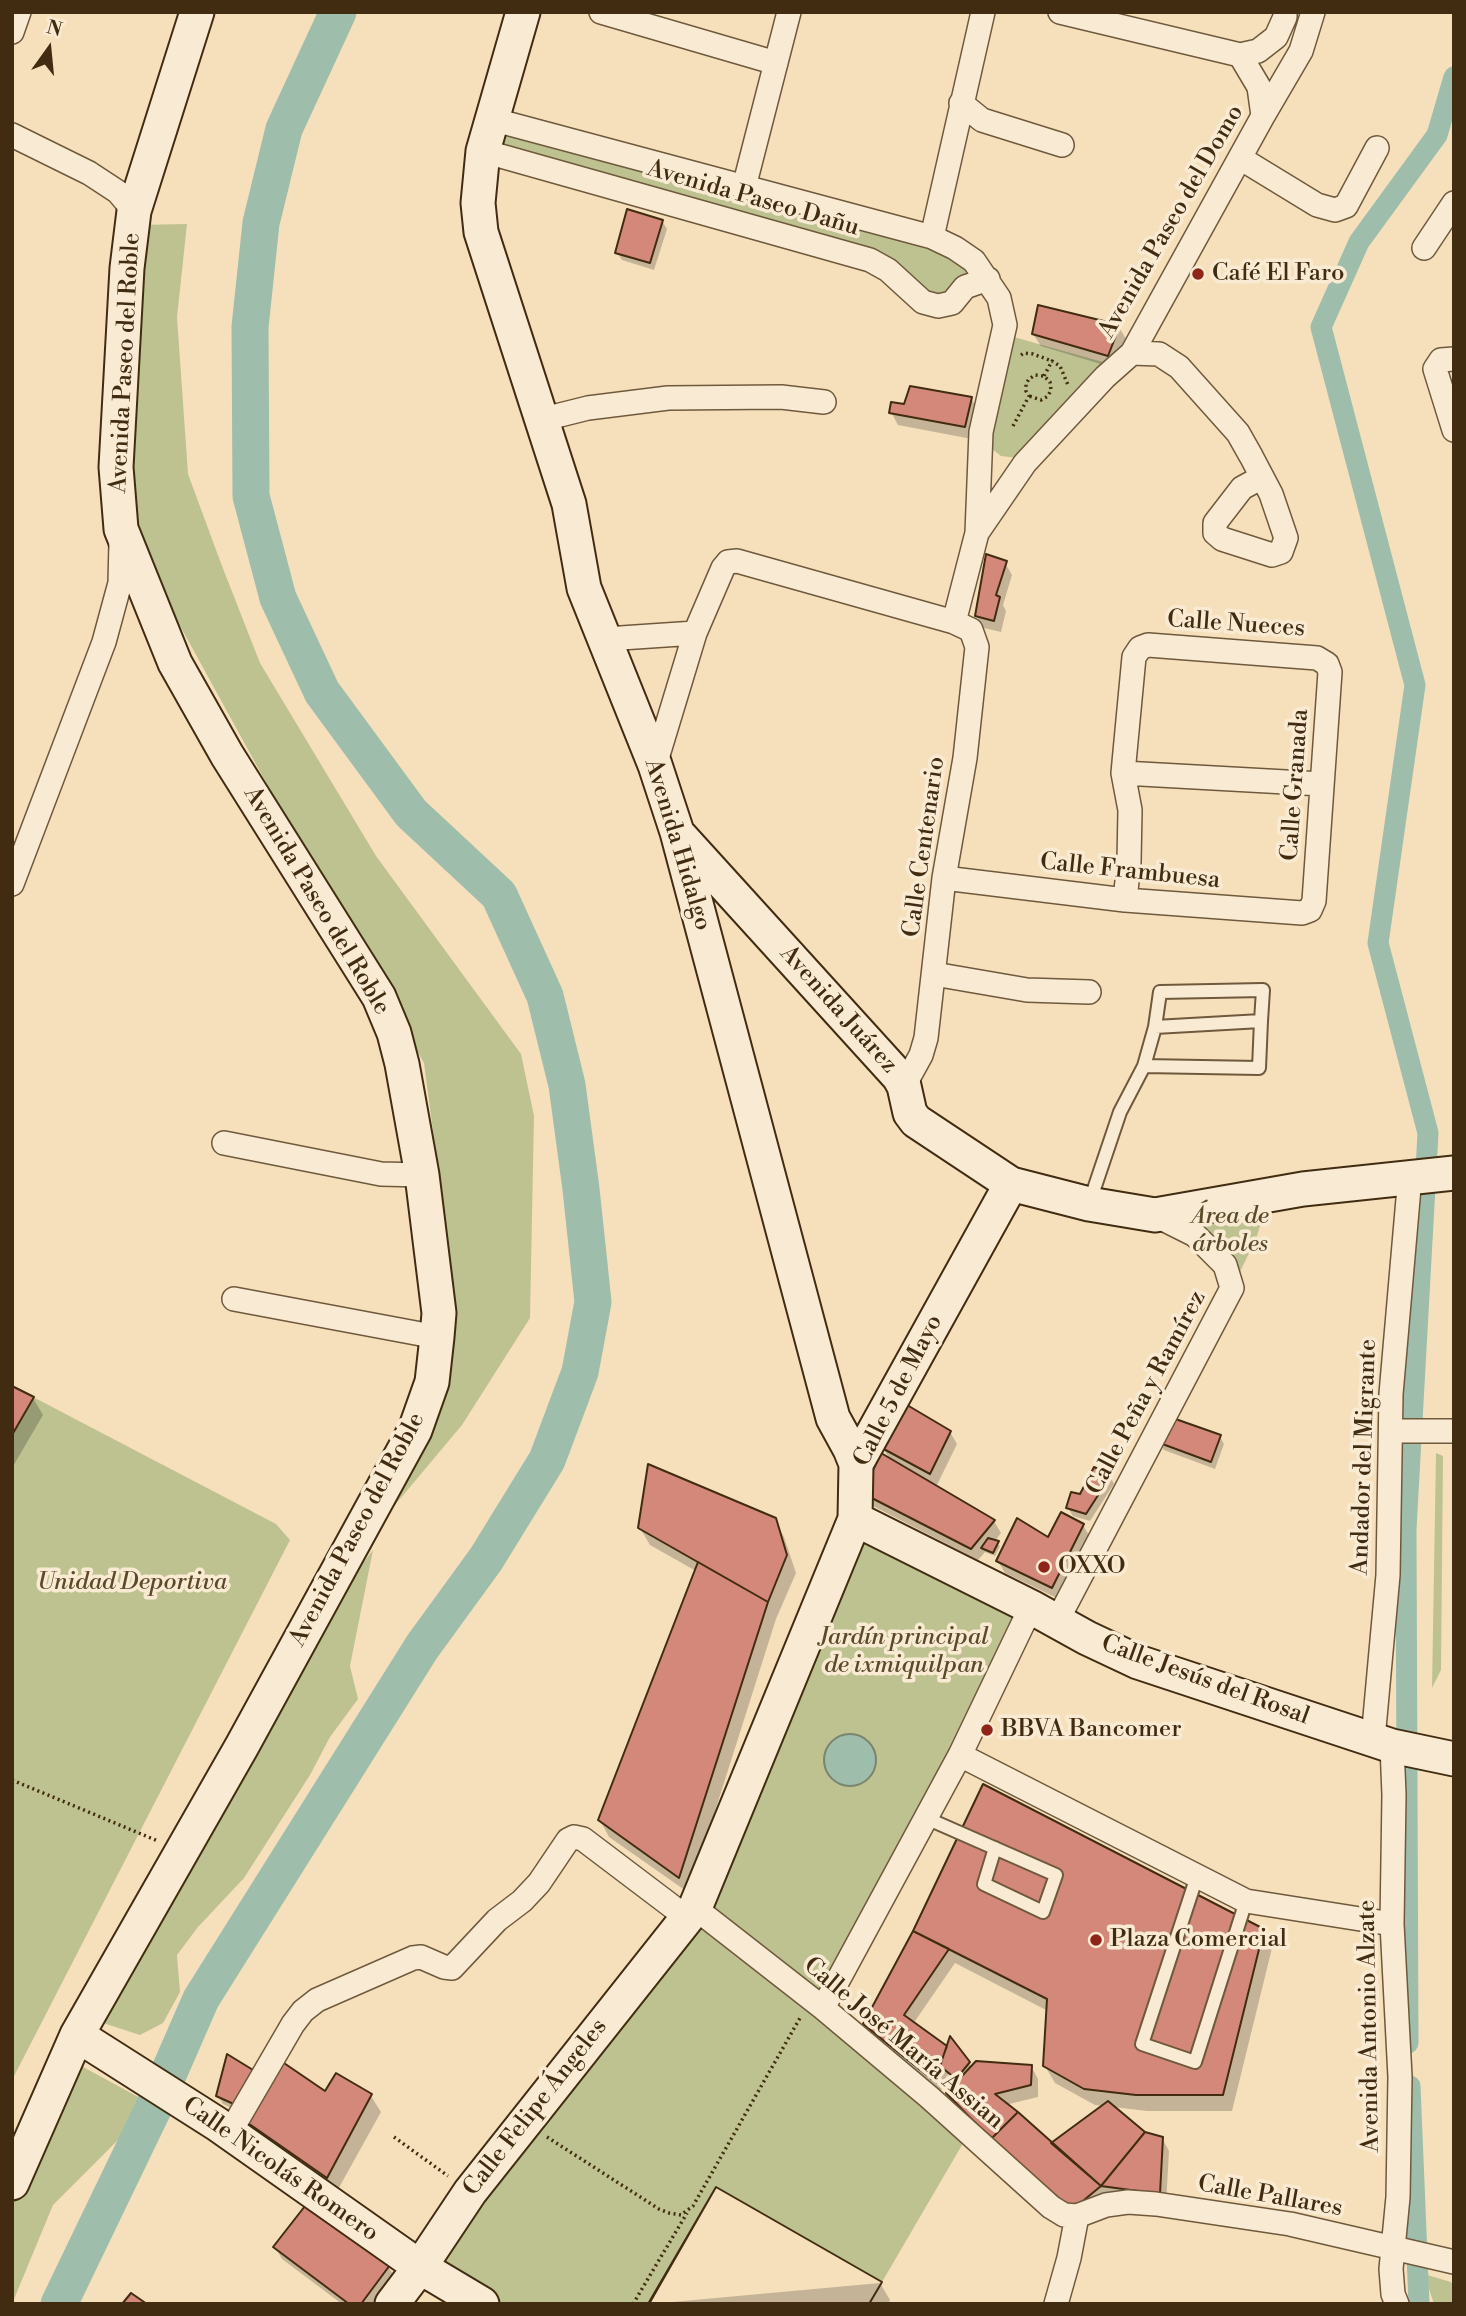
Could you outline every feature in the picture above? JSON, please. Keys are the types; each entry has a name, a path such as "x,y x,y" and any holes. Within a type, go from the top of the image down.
{"street":[{"path":"12,32 19,12"},
{"name":"Avenida Paseo del Roble","path":"12,2183 182,1852 415,1430 432,1382 438,1337 439,1313 422,1175 394,1033 379,997 227,755 175,663 121,529 116,467 127,268 134,211 197,12"},
{"name":"Avenida Hidalgo","path":"523,12 483,151 478,203 481,232 569,504 584,588 655,765 677,832 833,1418 856,1464"},
{"path":"601,12 776,63"},
{"path":"744,187 789,12"},
{"path":"932,237 983,12"},
{"path":"1060,12 1249,53 1276,37 1285,12"},
{"name":"Avenida Paseo del Domo","path":"954,622 977,533 1026,464 1105,377 1132,353 1301,51 1313,12"},
{"path":"1249,53 1259,87 1263,116"},
{"path":"961,103 982,120 1062,145"},
{"name":"Avenida Paseo Dañu","path":"491,119 932,237 974,261 999,298 1005,325 981,432 977,533"},
{"path":"12,135 89,173 118,192 134,211"},
{"path":"1240,158 1317,205 1335,209 1346,206 1377,148"},
{"name":"Avenida Paseo Dañu","path":"483,151 860,256 888,270 923,302 938,306 952,303 965,287 988,279"},
{"path":"1424,248 1454,203"},
{"path":"1132,353 1159,354 1179,367 1238,433 1263,479 1271,494 1286,538 1281,552 1272,555 1222,539 1215,533 1215,523 1242,488 1263,479"},
{"path":"1454,359 1441,360 1435,369 1454,429"},
{"path":"540,420 588,408 668,398 781,397 824,402"},
{"path":"12,884 104,642 120,583 121,529"},
{"path":"655,765 695,634 728,562 737,561 954,622"},
{"name":"Calle Centenario","path":"904,1086 923,1046 944,878 965,758 976,647 971,630 954,622"},
{"path":"606,639 695,634"},
{"name":"Calle Nueces","path":"1123,773 1134,657 1140,648 1149,645 1317,658 1327,664"},
{"name":"Calle Granada","path":"1310,910 1314,901 1330,672 1327,664"},
{"path":"1125,900 1130,810 1123,773 1322,784"},
{"name":"Avenida Juárez","path":"677,832 899,1077 904,1086 907,1104 916,1121 1011,1184 1089,1204 1155,1215 1303,1189 1454,1173"},
{"name":"Calle Frambuesa","path":"944,878 1125,900 1302,913 1310,910"},
{"path":"934,974 1027,990 1089,992"},
{"path":"224,1143 381,1174 422,1175"},
{"name":"Andador del Migrante","path":"1389,1744 1388,1575 1398,1430 1391,1394 1415,1176"},
{"name":"Calle 5 de Mayo","path":"691,1912 855,1519 856,1464 1011,1184"},
{"name":"Calle Peña y Ramírez","path":"816,2003 1232,1288 1225,1265 1195,1235 1155,1215"},
{"path":"234,1299 438,1337"},
{"path":"1398,1430 1454,1431"},
{"name":"Calle Jesús del Rosal","path":"855,1519 1138,1662 1389,1744 1452,1759"},
{"name":"Avenida Antonio Alzate","path":"1389,1744 1394,1795 1392,1924 1401,2077 1398,2197 1400,2250 1391,2269 1393,2294 1397,2304"},
{"path":"960,1755 1246,1901 1392,1924"},
{"name":"Calle José María Assian","path":"223,2129 303,2011 317,2000 413,1958 421,1957 452,1968 497,1920 522,1901 539,1883 568,1840 574,1837 583,1839 691,1912 816,2003 929,2097 1051,2207 1064,2215 1077,2217"},
{"name":"Calle Felipe Ángeles","path":"392,2304 470,2192 691,1912"},
{"name":"Calle Nicolás Romero","path":"86,2040 223,2129 420,2267 482,2304"},
{"name":"Calle Pallares","path":"1077,2217 1106,2205 1128,2202 1156,2204 1290,2224 1454,2262"},
{"path":"1056,2304 1077,2217"}],"lane":[{"path":"1089,1204 1119,1112 1144,1066 1155,1027 1160,992 1263,990 1259,1069 1144,1066"},
{"path":"1155,1027 1261,1021"},
{"path":"926,1818 995,1848 1056,1875 1043,1912 984,1884 995,1848"},
{"path":"1197,1876 1142,2044 1195,2062 1246,1901"}],"path":[{"path":"1018,358 1024,353 1052,361 1060,366 1069,387"},
{"path":"1044,376 1052,361"},
{"path":"1035,375 1044,376 1050,382 1051,390 1048,396 1041,400 1029,396 1026,391 1029,379 1035,375"},
{"path":"1013,426 1029,396"},
{"path":"12,1780 182,1852"},
{"path":"633,2304 816,2003"},
{"path":"524,2123 659,2209 669,2214 681,2215 688,2211"},
{"path":"394,2137 470,2192"}],"green space":[{"path":"491,119 932,237 988,279 938,306 888,270 483,151"},
{"path":"187,224 177,317 188,474 222,566 260,663 376,856 521,1054 534,1116 530,1318 462,1425 384,1518 422,1432 456,1305 424,1063 324,888 128,531 137,225"},
{"path":"1003,334 1117,366 1018,458 1001,456 988,446"},
{"name":"Área de árboles","path":"1269,1196 1256,1239 1232,1288 1225,1265 1155,1215"},
{"name":"Unidad Deportiva","path":"12,1386 276,1524 290,1540 12,2080"},
{"path":"1436,1453 1443,1456 1441,1670 1432,1688"},
{"name":"Jardín principal de ixmiquilpan","path":"855,1519 1031,1607 823,2008 969,2133 882,2282 716,2187 648,2304 482,2304 420,2267 695,1908"},
{"path":"373,1550 350,1666 358,1699 330,1737 310,1775 244,1878 198,1927 177,1955 180,1992 163,2023 140,2035 97,2021 309,1632"},
{"path":"74,2062 153,2105 53,2205 12,2304 12,2180"},
{"path":"1424,2274 1451,2282 1454,2287 1454,2304 1434,2304"}],"shaded area":[{"path":"850,1734 869,1741 876,1760 869,1779 850,1786 831,1779 824,1760 831,1741"}],"building":[{"path":"627,209 663,220 650,263 615,253"},
{"path":"1038,305 1120,325 1108,356 1032,334"},
{"path":"910,386 972,397 965,427 889,413 891,402 904,404"},
{"path":"986,554 1007,561 996,595 1000,597 994,621 975,616"},
{"path":"12,1386 34,1397 12,1435"},
{"path":"902,1402 951,1431 930,1474 880,1447"},
{"path":"1167,1416 1221,1435 1211,1462 1157,1442"},
{"path":"881,1453 995,1520 971,1549 862,1493"},
{"path":"648,1464 776,1518 787,1555 768,1602 638,1528"},
{"path":"1094,1467 1111,1475 1086,1514 1066,1508 1071,1492 1080,1494"},
{"path":"1061,1512 1084,1524 1052,1588 996,1561 1017,1518 1048,1537"},
{"path":"988,1538 999,1541 993,1553 981,1548"},
{"path":"698,1562 768,1602 679,1878 598,1820"},
{"name":"Plaza Comercial","path":"983,1784 1264,1929 1223,2095 1136,2095 1084,2089 1043,2066 1047,1999 913,1931"},
{"path":"913,1931 949,1949 904,2015 947,2046 934,2081 863,2024"},
{"path":"950,2036 970,2062 956,2079 940,2066"},
{"path":"227,2054 258,2073 238,2106 216,2096"},
{"path":"281,2061 325,2091 336,2073 372,2094 327,2178 245,2121"},
{"path":"976,2061 1032,2065 1031,2085 995,2094 1018,2112 991,2139 946,2093"},
{"path":"1108,2101 1145,2132 1101,2186 1051,2143"},
{"path":"1018,2112 1101,2186 1072,2210 991,2139"},
{"path":"1145,2132 1163,2137 1160,2194 1101,2186"},
{"path":"716,2187 882,2282 869,2304 649,2304"},
{"path":"716,2187 882,2282 869,2304 648,2304"},
{"path":"305,2206 390,2265 361,2304 349,2304 273,2247"},
{"path":"131,2293 147,2304 122,2304"}],"waterway":[{"path":"59,2304 153,2109 201,1999 422,1647 486,1559 547,1460 580,1372 593,1302 567,1085 545,996 499,895 411,813 322,692 278,598 251,496 250,327 261,223 284,129 338,12"},
{"path":"1408,2043 1406,1529 1428,1133 1378,943 1415,685 1321,327 1359,242 1437,135 1454,77"},
{"path":"1410,2086 1419,2304"}],"place":[{"name":"Café El Faro","path":"1198,274"},
{"name":"OXXO","path":"1044,1567"},
{"name":"BBVA Bancomer","path":"987,1730"},
{"name":"Plaza Comercial","path":"1096,1940"}]}
